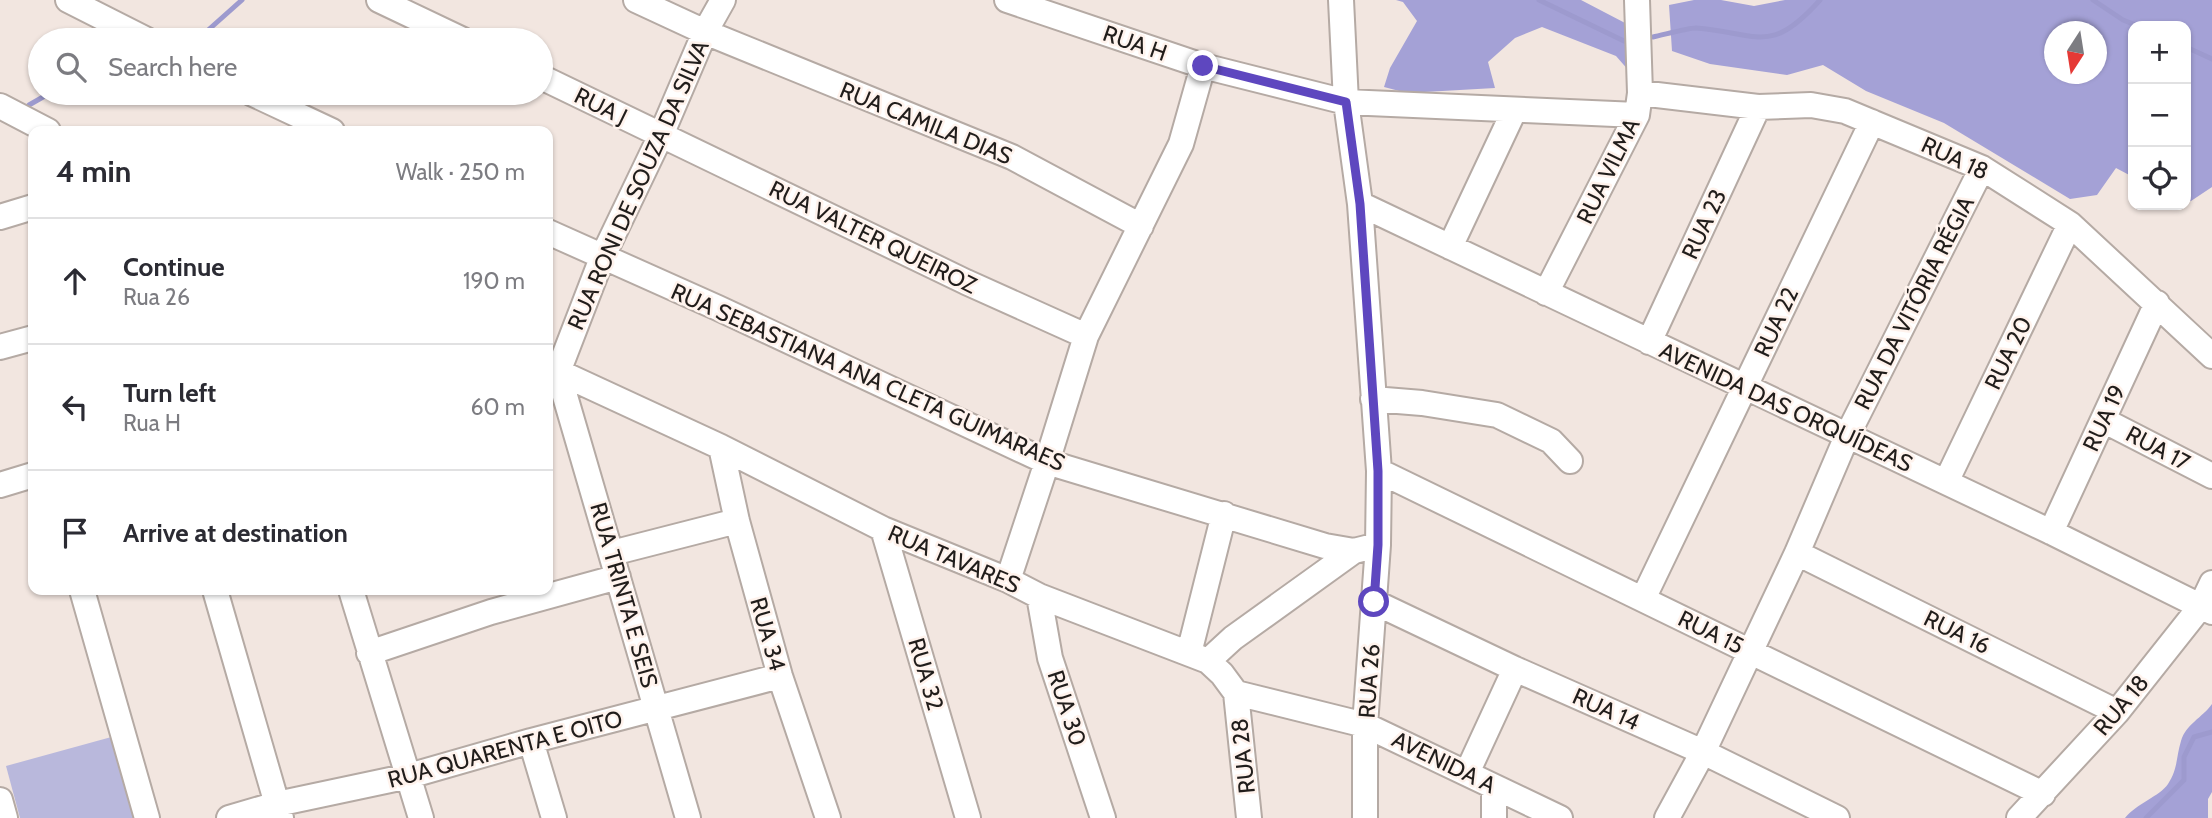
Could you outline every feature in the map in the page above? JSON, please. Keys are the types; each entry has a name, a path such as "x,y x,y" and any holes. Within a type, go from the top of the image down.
{"street":[{"path":"68,0 123,28"},
{"path":"379,0 438,28"},
{"name":"RUA CAMILA DIAS","path":"636,0 705,33 1012,157 1141,226"},
{"name":"RUA RONI DE SOUZA DA SILVA","path":"553,369 705,33 723,0"},
{"name":"RUA H","path":"1007,0 1203,66 1346,102"},
{"name":"RUA 26","path":"1342,0 1346,102 1360,204 1378,471 1378,545 1366,725 1365,818"},
{"name":"RUA VILMA","path":"1546,293 1639,104 1637,0"},
{"path":"1008,580 1048,462 1086,335 1181,144 1203,66"},
{"name":"RUA J","path":"553,83 660,135"},
{"name":"RUA 18","path":"1346,102 1514,111 1639,104 1758,107 1811,105 1845,111 1982,168 2070,224 2212,356"},
{"path":"276,105 321,126"},
{"path":"0,106 38,126"},
{"name":"RUA 23","path":"1649,342 1758,107"},
{"path":"1450,247 1514,111"},
{"name":"RUA 22","path":"1643,598 1872,122"},
{"name":"RUA VALTER QUEIROZ","path":"660,135 954,276 1086,335"},
{"name":"RUA DA VITÓRIA RÉGIA","path":"1667,818 1703,752 1797,553 1847,436 1982,168"},
{"name":"AVENIDA DAS ORQUÍDEAS","path":"1360,204 1946,482 2206,609"},
{"path":"0,218 28,209"},
{"name":"RUA 20","path":"1946,482 2070,224"},
{"name":"RUA SEBASTIANA ANA CLETA GUIMARAES","path":"553,234 1048,462 1325,546 1354,551 1378,545"},
{"name":"RUA 19","path":"2051,533 2157,303"},
{"path":"0,346 28,339"},
{"name":"RUA TAVARES","path":"553,369 721,447 883,529 1008,580 1039,596 1198,657 1222,674 1236,693"},
{"name":"RUA TRINTA E SEIS","path":"553,369 615,565 688,818"},
{"path":"1373,399 1422,403 1497,415 1551,442 1570,461"},
{"name":"RUA 17","path":"2103,419 2212,476"},
{"name":"RUA 34","path":"721,447 737,521 780,676 828,818"},
{"name":"RUA 15","path":"1378,471 2043,794"},
{"path":"0,485 28,477"},
{"path":"1198,657 1224,514"},
{"path":"553,583 615,565 737,521"},
{"name":"RUA 32","path":"883,529 968,818"},
{"path":"1198,657 1233,638 1354,551"},
{"name":"RUA 16","path":"1797,553 2117,712"},
{"name":"RUA 18","path":"2019,818 2117,712 2206,609 2212,583"},
{"path":"83,595 147,818"},
{"path":"216,595 279,811"},
{"path":"352,595 421,818"},
{"path":"369,653 488,601 509,595"},
{"name":"RUA 30","path":"1039,596 1050,658 1103,818"},
{"name":"RUA 14","path":"1374,602 1515,669 1703,752 1837,818"},
{"path":"1467,774 1515,669"},
{"name":"RUA QUARENTA E OITO","path":"229,818 279,811 780,676"},
{"path":"1236,693 1366,725"},
{"name":"RUA 28","path":"1236,693 1249,818"},
{"name":"AVENIDA A","path":"1366,725 1560,818"},
{"path":"531,741 554,818"},
{"path":"1494,787 1494,818"},
{"path":"0,800 5,818"}],"shaded area":[{"path":"1396,0 1581,0 1627,24 1630,72 1616,56 1542,27 1515,38 1488,62 1495,88 1407,93 1384,87 1390,68 1417,21 1403,2"},
{"path":"1694,0 1721,0 1754,6 1785,0 2212,0 2212,187 2191,201 2191,21 2128,21 2128,174 2116,168 2097,195 2070,199 1944,123 1866,91 1823,65 1787,75 1710,64 1672,51 1669,5"},
{"path":"2212,704 2212,792 2208,799 2208,818 2125,818 2168,784 2183,735"},
{"path":"115,736 138,818 20,818 6,766"}],"waterway":[{"path":"210,28 242,0"},
{"path":"1539,0 1624,41"},
{"path":"1653,37 1696,28 1750,36 1775,35 1788,29 1820,0"},
{"path":"2093,0 2128,22"},
{"path":"2191,49 2212,59"},
{"path":"2146,818 2184,780 2184,757 2194,737 2212,732"}],"route":[{"path":"1203,66 1346,102 1360,204 1378,471 1378,545 1374,602"}]}
